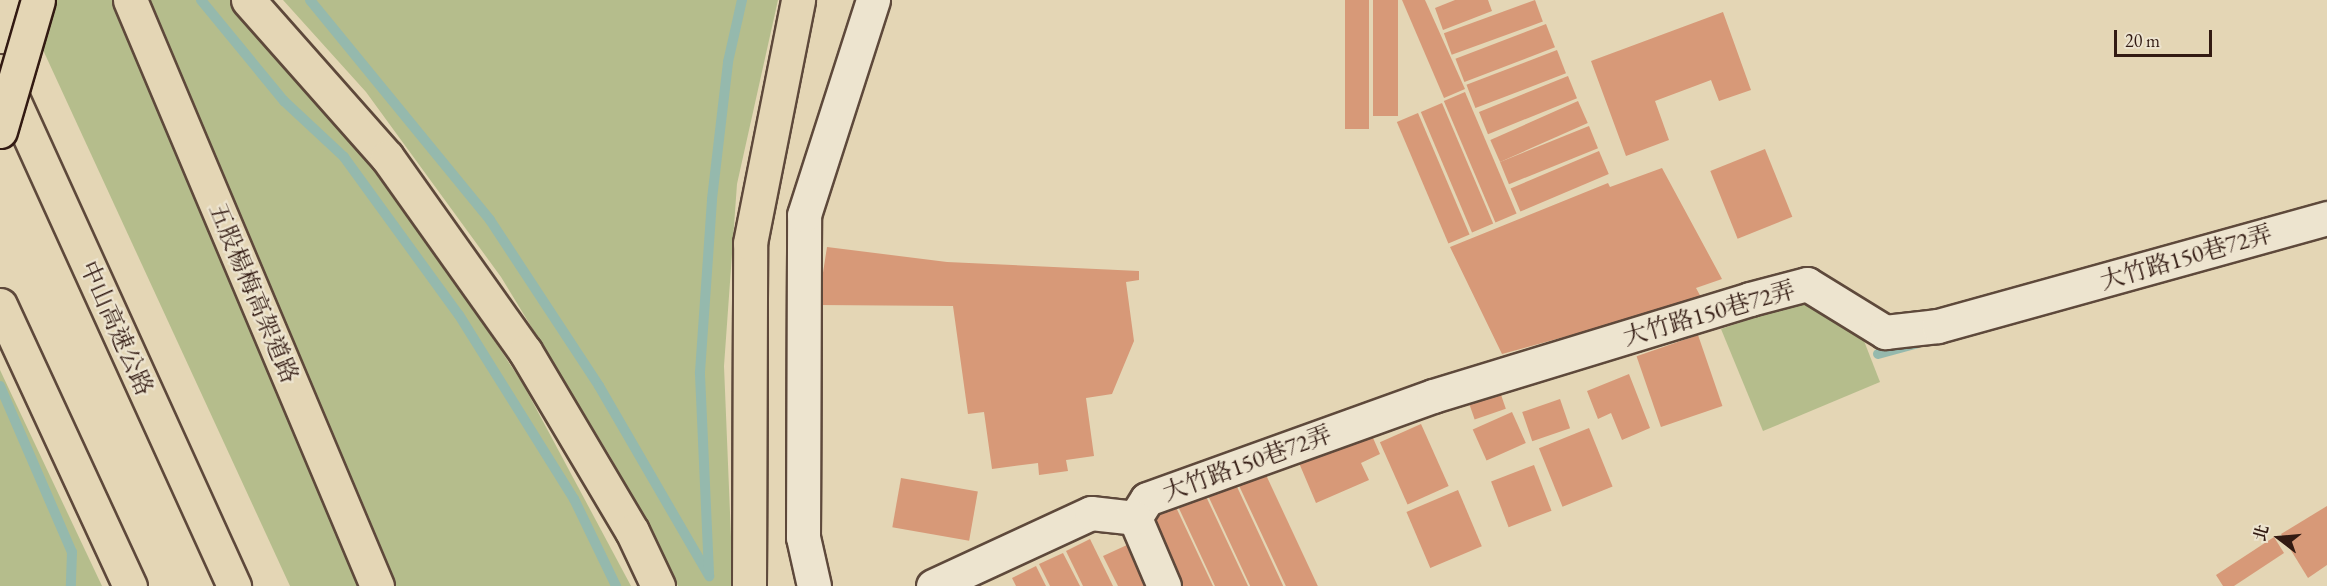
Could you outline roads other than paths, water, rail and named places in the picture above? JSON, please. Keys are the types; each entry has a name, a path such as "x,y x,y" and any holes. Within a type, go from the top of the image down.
{"highway":[{"path":"0,131 38,0"},
{"name":"五股楊梅高架道路","path":"130,0 377,586"},
{"path":"248,0 387,157 525,351 632,531 658,586"},
{"path":"749,586 750,243 798,0"},
{"name":"中山高速公路","path":"0,71 234,586"},
{"path":"0,305 130,586"}],"lane":[{"path":"814,586 803,537 804,215 873,0"},
{"name":"大竹路150巷72弄","path":"1135,518 1147,499 1433,396 1750,298 1807,284 1885,332 1938,326 2327,218"},
{"path":"933,586 1090,513 1135,518 1164,586"}],"waterway":[{"path":"201,0 284,101 344,157 459,315 574,499 616,586"},
{"path":"310,0 490,220 599,386 709,576"},
{"path":"709,573 700,372 712,199 728,62 742,0"},
{"path":"1878,354 1918,343"},
{"path":"0,386 72,552 71,586"}]}
